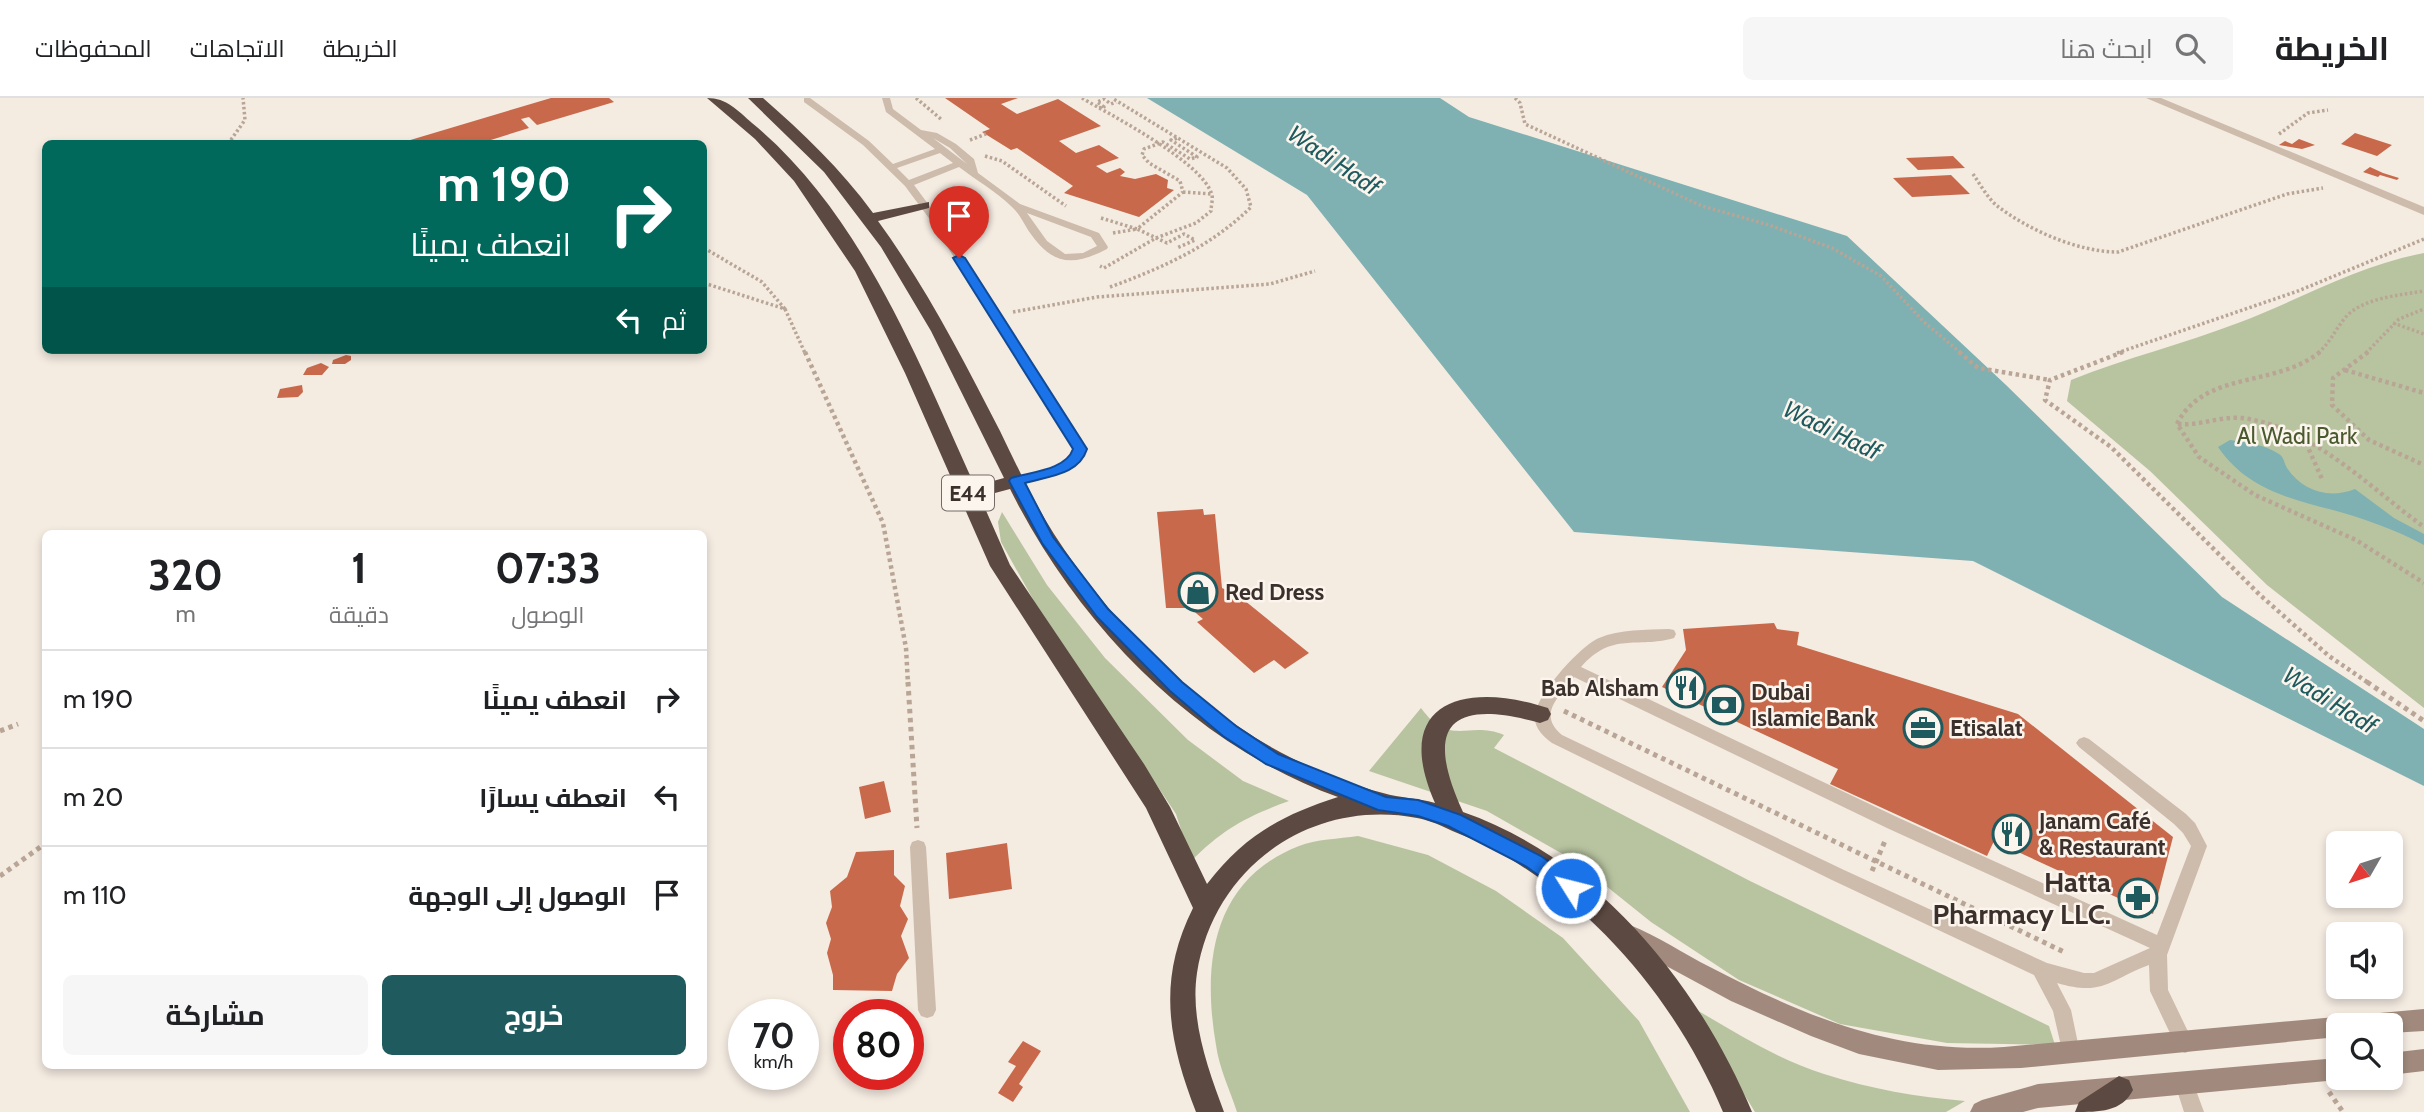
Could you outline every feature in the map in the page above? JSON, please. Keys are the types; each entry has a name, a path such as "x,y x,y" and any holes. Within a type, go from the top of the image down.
{"highway":[{"name":"E44","path":"714,98 777,151 829,213 864,271 969,494 998,563 1051,650 1154,801 1205,906"},
{"name":"E44","path":"755,98 833,169 870,218 908,276 1047,540 1102,613 1176,687 1229,731 1272,759 1385,804"},
{"path":"870,218 924,205"},
{"path":"969,494 1016,481"},
{"path":"1455,821 1435,769 1433,755 1436,726 1449,713 1483,702 1502,703 1545,723"},
{"path":"1210,1112 1191,1053 1183,1009 1184,973 1196,926 1205,906 1229,871 1244,856 1260,841 1296,820 1343,807 1385,804 1418,808 1455,821 1534,861 1571,888 1611,924 1660,978 1707,1046 1738,1112"},
{"path":"2089,1112 2119,1090"}],"main road":[{"path":"1611,924 1732,992 1821,1029 1880,1047 1937,1059 1983,1060 2185,1044 2349,1024 2424,1020"},
{"path":"2403,1062 2424,1060"},
{"path":"1982,1112 2038,1096 2326,1070"}],"street":[{"path":"2151,98 2424,211"}],"lane":[{"path":"886,98 889,110 1017,206 1095,235 1103,247 1086,258 1073,261 1056,255 1042,242 1017,206"},
{"path":"807,100 847,128 908,184 1080,449 1077,458 1068,466 1016,481"},
{"path":"917,132 935,134 953,147 971,161 974,174"},
{"path":"892,167 940,150"},
{"path":"908,184 959,164"},
{"path":"1669,634 1623,636 1599,641 1582,655 1571,669 1545,723 1864,888 2040,968 2087,981 2112,975 2138,959 2161,951"},
{"path":"1571,669 2161,951"},
{"path":"2084,743 2180,819 2189,828 2199,846 2161,951 2159,991 2185,1044"},
{"path":"918,847 927,1010"},
{"path":"2040,968 2062,1010 2071,1052"},
{"path":"2184,1084 2194,1112"}],"path":[{"path":"231,140 245,120 243,98"},
{"path":"916,98 926,110 944,121"},
{"path":"1082,98 1158,144 1200,174 1212,194 1210,211 1196,223 1156,238 1104,268 1086,258"},
{"path":"1110,287 1142,276 1234,227 1251,207 1246,189 1227,168 1112,98"},
{"path":"1515,98 1520,103 1525,124 1702,206 1769,225 1832,248 1881,276 1924,322 1978,368 2050,380 2084,362 2226,317 2384,258 2424,239"},
{"path":"1099,108 1104,107 1097,102 1104,99 1111,104 1117,102"},
{"path":"2268,147 2275,142 2275,138 2308,113 2328,110"},
{"path":"962,133 966,142 987,157 1002,161 1070,208"},
{"path":"1178,138 1171,140 1197,157 1190,159 1163,142 1144,149 1142,155 1149,163 1180,181 1183,192"},
{"path":"1973,174 1993,203 2023,222 2094,252 2118,251 2287,194 2322,188 2369,188"},
{"path":"1095,235 1137,229 1183,192 1212,194"},
{"path":"1092,215 1137,229 1167,243 1184,234 1195,240 1177,248 1185,253"},
{"path":"707,250 762,282 785,309 883,523 906,648 918,847"},
{"path":"996,316 1097,298 1270,284 1315,271"},
{"path":"707,284 785,309"},
{"path":"2424,291 2381,300 2347,315 2330,342 2301,365 2259,381 2203,391 2182,406 2177,424 2199,457 2255,495 2356,540 2424,583"},
{"path":"2424,309 2410,311 2392,322 2370,350 2333,378 2332,405 2369,440 2424,464"},
{"path":"2392,322 2424,334"},
{"path":"2344,370 2424,393"},
{"path":"2050,380 2045,400 2111,447 2260,595 2329,656 2424,720"},
{"path":"2177,424 2193,427 2209,420 2245,418 2306,443 2345,467 2424,527"},
{"path":"2306,443 2322,479"},
{"path":"1545,723 1562,710 2112,975"},
{"path":"0,732 18,724"},
{"path":"1864,888 1893,823"},
{"path":"0,877 42,846"}],"green space":[{"name":"Al Wadi Park","path":"2424,253 2424,708 2267,585 2150,471 2067,401 2071,380 2238,323 2376,266"},
{"path":"1002,512 1047,585 1105,658 1188,740 1243,781 1289,801 1236,825 1191,861 1176,814 1034,601 1001,542 998,522"},
{"path":"1421,708 1441,727 1460,731 1491,731 1504,735 1494,748 1750,881 2049,1026 2055,1045 1947,1043 1840,1024 1739,980 1651,922 1575,861 1487,811 1369,771"},
{"path":"1358,836 1428,855 1496,891 1563,938 1639,1021 1690,1112 1237,1112 1220,1062 1212,1015 1213,955 1220,928 1231,903 1247,880 1270,861 1306,844"},
{"path":"1690,1006 1739,1035 1806,1068 1894,1092 1965,1101 1946,1112 1755,1112"}],"water":[{"name":"Wadi Hadf","path":"1147,98 1440,98 1469,117 1847,236 2006,385 2222,597 2424,729 2424,786 1973,561 1574,532 1307,195"},
{"path":"2230,440 2255,444 2279,454 2293,476 2309,488 2327,493 2355,489 2394,518 2424,534 2424,545 2379,525 2284,496 2254,482 2229,461 2218,447"}],"building":[{"path":"551,98 609,98 614,102 537,125 529,117 521,119 529,128 491,140 410,140"},
{"path":"945,98 1018,98 1001,104 1017,114 1058,99 1101,126 1059,141 1076,153 1099,145 1119,158 1096,166 1107,173 1120,168 1125,172 1120,176 1135,179 1156,174 1168,180 1167,188 1174,190 1139,217 1064,193 1073,186 1017,148 1011,150 982,132 990,129"},
{"path":"2355,133 2392,145 2377,156 2341,144"},
{"path":"2299,139 2315,145 2302,149 2279,145 2285,141 2292,144"},
{"path":"1953,156 1965,168 1918,170 1906,158"},
{"path":"2370,167 2399,178 2378,177 2363,172"},
{"path":"1951,175 1970,194 1912,197 1893,178"},
{"path":"351,356 351,360 345,364 332,364 333,360"},
{"path":"321,363 329,367 322,375 303,375 307,368"},
{"path":"302,385 303,392 298,397 277,398 280,389"},
{"name":"Red Dress","path":"1203,509 1204,515 1215,514 1222,588 1239,596 1309,653 1285,669 1274,660 1254,673 1197,622 1203,619 1190,608 1166,608 1157,512"},
{"path":"1774,623 1777,629 1799,632 1797,645 2018,714 2173,837 2153,914 1994,841 1987,856 1830,784 1838,769 1662,687 1686,650 1683,629"},
{"path":"884,781 891,812 865,819 859,787"},
{"path":"1007,843 1012,889 949,899 946,853"},
{"path":"894,850 894,875 905,886 900,906 908,919 901,936 909,958 897,974 892,991 833,990 833,975 827,953 831,939 826,923 832,907 830,891 847,877 856,852"},
{"path":"1023,1041 1041,1051 1019,1084 1023,1087 1013,1102 998,1093 1016,1066 1008,1062"}],"place":[{"name":"Red Dress","path":"1198,592"},
{"name":"Bab Alsham","path":"1686,688"},
{"name":"Dubai Islamic Bank","path":"1724,705"},
{"name":"Etisalat","path":"1923,728"},
{"name":"Janam Café & Restaurant","path":"2012,834"},
{"name":"Hatta Pharmacy LLC.","path":"2138,898"}],"route":[{"path":"959,258 1080,449 1077,458 1068,466 1016,481 1047,540 1102,613 1176,687 1229,731 1272,759 1385,804 1418,808 1455,821 1534,861 1571,888"}]}
